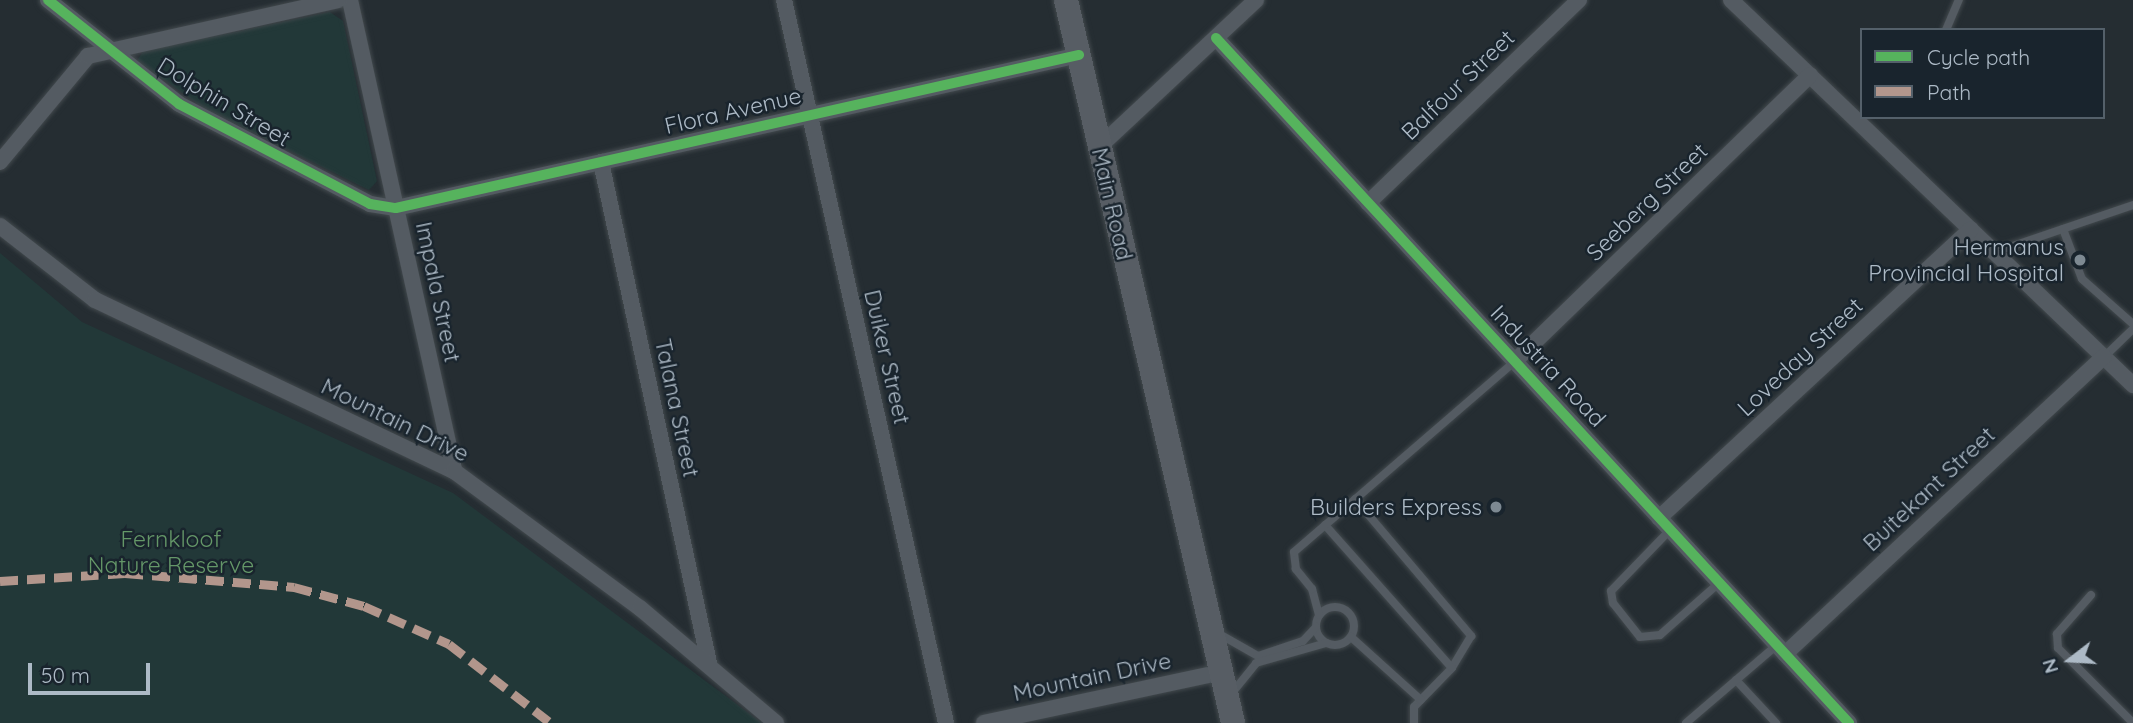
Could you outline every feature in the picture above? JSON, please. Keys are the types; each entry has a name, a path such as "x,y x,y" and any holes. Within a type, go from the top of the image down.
{"main road":[{"name":"Main Road","path":"1066,0 1158,408 1178,465 1209,614 1226,716"},
{"name":"Main Road","path":"1158,408 1164,466 1208,675 1226,716"}],"street":[{"name":"Dolphin Street","path":"48,0 179,104 258,149 370,204 396,208"},
{"path":"0,162 88,56 338,0"},
{"name":"Impala Street","path":"350,0 454,471"},
{"name":"Duiker Street","path":"784,0 946,723"},
{"path":"1099,147 1256,0"},
{"name":"Balfour Street","path":"1368,202 1580,0"},
{"path":"1731,0 2133,385"},
{"name":"Industria Road","path":"1216,38 1849,723"},
{"name":"Flora Avenue","path":"396,208 1079,55"},
{"name":"Seeberg Street","path":"1514,361 1810,75"},
{"name":"Talana Street","path":"601,162 709,663"},
{"name":"Mountain Drive","path":"0,226 95,300 454,471 709,663 776,723"},
{"name":"Loveday Street","path":"1665,524 1971,229"},
{"name":"Buitekant Street","path":"1780,649 2104,356"},
{"name":"Mountain Drive","path":"985,723 1208,675"}],"lane":[{"path":"1947,28 1959,0"},
{"path":"1995,252 2133,205"},
{"path":"2063,229 2082,279 2132,326 2104,356"},
{"path":"1209,614 1223,638 1258,656 1303,641 1316,627 1319,614 1293,561 1294,552 1514,361"},
{"path":"1355,499 1471,636 1452,668 1412,710 1414,723"},
{"path":"1665,524 1611,591 1613,604 1640,637 1660,635 1719,583"},
{"path":"1325,525 1452,668"},
{"path":"2091,595 2057,634 2058,648 2133,723"},
{"path":"1319,614 1343,608 1354,625 1351,637"},
{"path":"1316,627 1326,643"},
{"path":"1351,637 1421,700"},
{"path":"1226,716 1252,665 1351,637"},
{"path":"1686,723 1736,680 1780,649"},
{"path":"1736,680 1776,723"}],"green space":[{"path":"330,12 343,21 377,181 369,190 205,109 137,61 143,51"},
{"name":"Fernkloof Nature Reserve","path":"0,253 82,322 453,493 762,723 0,723"}],"marked path":[{"path":"0,581 125,573 294,587 364,606 449,644 551,723"}],"cycle path":[{"path":"48,0 179,104 370,204 396,208 1079,55"},
{"path":"1216,38 1849,723"}],"place":[{"name":"Hermanus Provincial Hospital","path":"2080,260"},
{"name":"Builders Express","path":"1496,507"}]}
